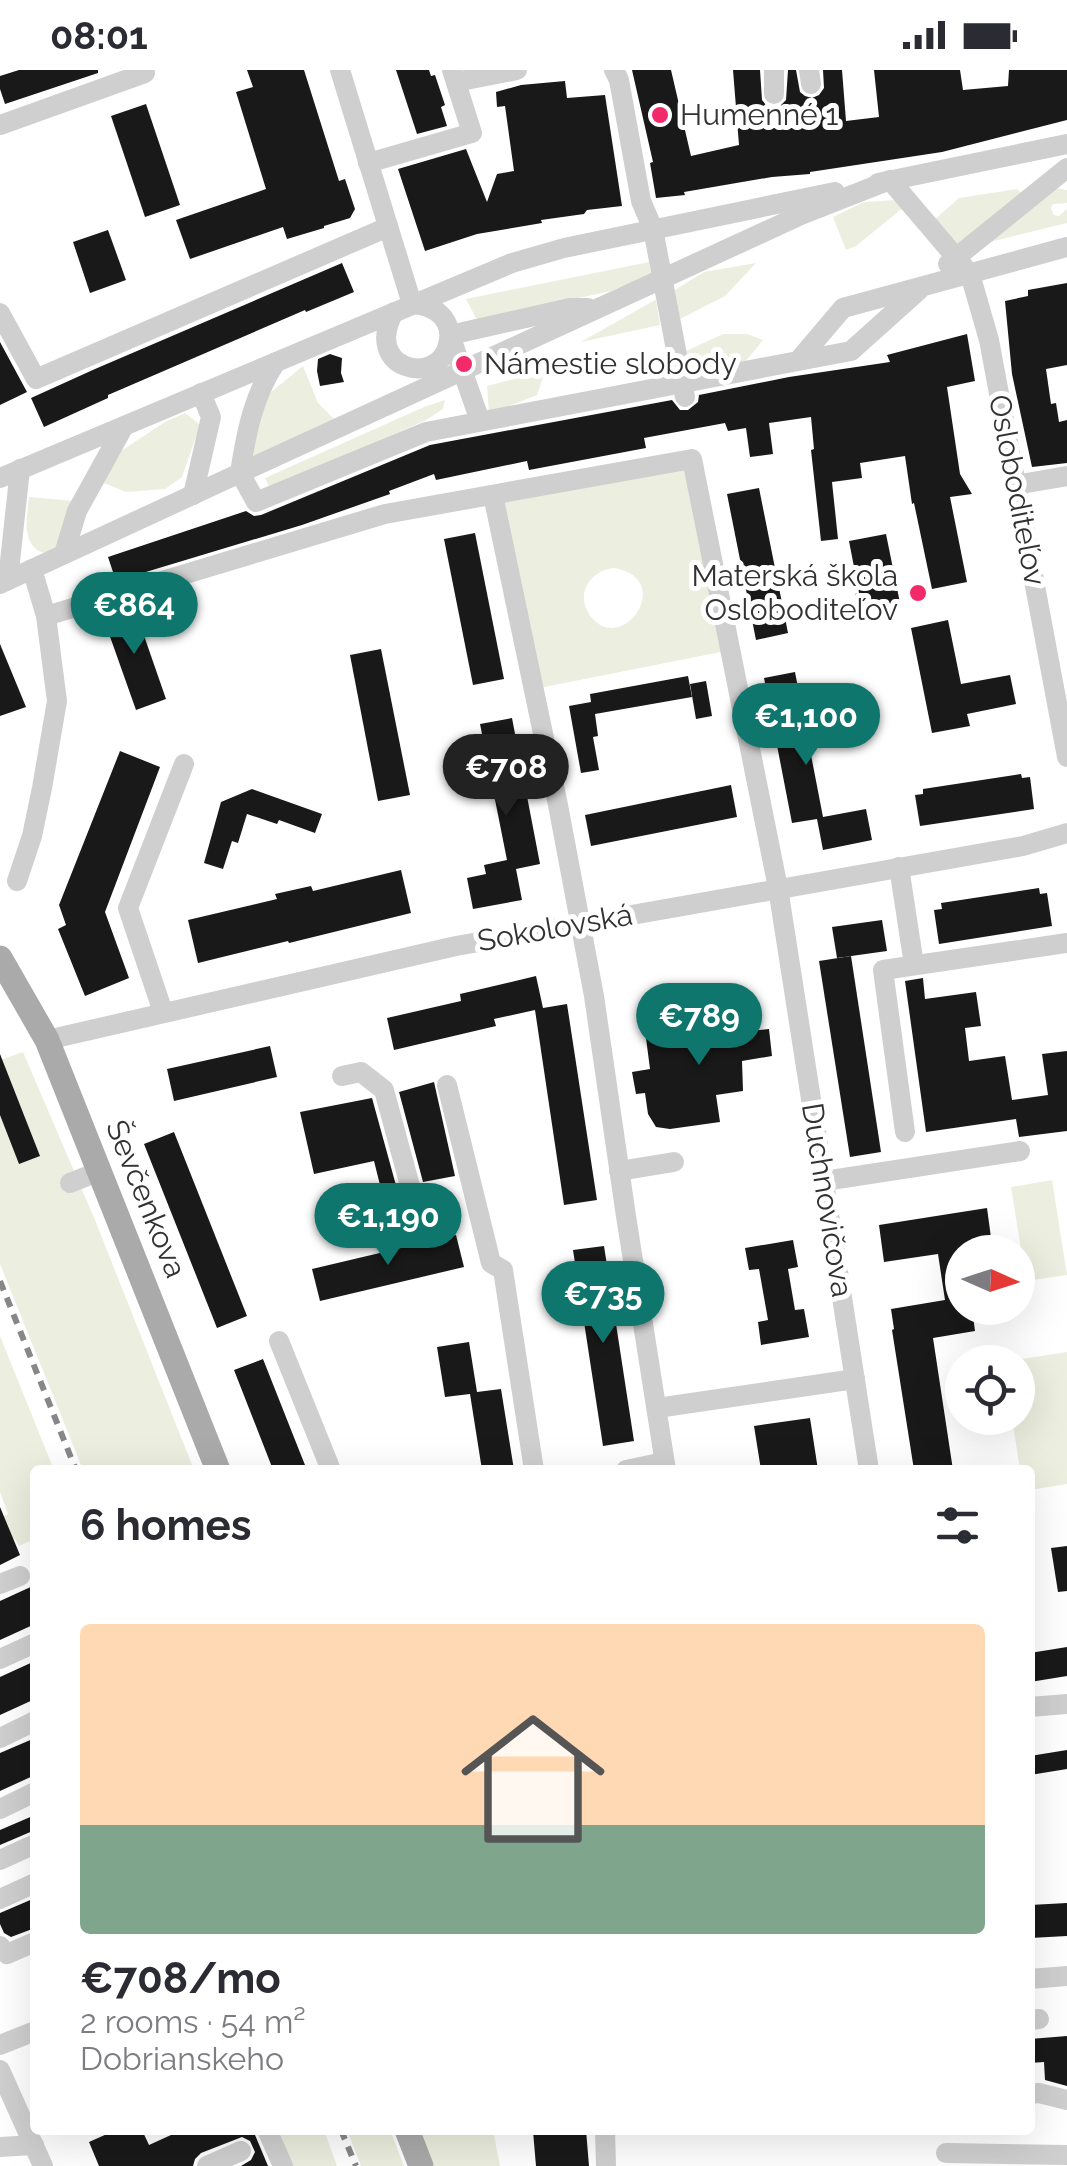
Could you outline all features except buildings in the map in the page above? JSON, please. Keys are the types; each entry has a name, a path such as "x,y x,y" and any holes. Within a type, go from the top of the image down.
{"main road":[{"name":"Ševčenkova","path":"0,958 47,1040 216,1465"},
{"path":"409,2135 421,2166"}],"street":[{"path":"0,124 145,73 144,70"},
{"path":"340,70 388,227 403,308"},
{"path":"368,163 472,133 454,76 517,70"},
{"path":"614,70 641,201 653,230 684,390"},
{"path":"774,70 774,94"},
{"path":"890,180 802,215 32,569 3,576 10,473 512,263 564,248 653,230 890,180 1044,148 1067,144"},
{"path":"276,362 263,381 243,451 240,473 256,502 426,432 684,390 851,351 955,257 1066,172 1044,148"},
{"path":"890,180 970,274"},
{"path":"0,313 36,379 388,227"},
{"path":"798,361 843,308 1067,247"},
{"name":"Osloboditeľov","path":"970,274 990,340 1067,757"},
{"path":"408,396 385,342 386,325 403,308 436,310 445,320 480,421"},
{"path":"450,335 570,308 600,308"},
{"path":"391,357 404,366 419,369 435,364 446,352 450,335"},
{"path":"201,393 211,417 243,451"},
{"path":"194,495 211,417"},
{"path":"64,554 78,511 124,426"},
{"name":"Duchnovičova","path":"494,495 692,460 778,888 868,1465"},
{"path":"1015,485 1067,476"},
{"path":"46,616 386,514 494,495 594,996 665,1465"},
{"path":"17,881 35,820 57,702 46,616 32,569"},
{"path":"162,1012 128,908 184,764"},
{"name":"Sokolovská","path":"47,1040 456,946 1023,846 1067,833"},
{"path":"899,867 914,965"},
{"path":"905,1132 883,970 1067,943"},
{"path":"342,1076 361,1072 384,1090 410,1186"},
{"path":"447,1086 491,1263 503,1270 533,1465"},
{"path":"824,1181 1020,1151"},
{"path":"619,1172 674,1162"},
{"path":"70,1183 100,1172"},
{"path":"279,1341 329,1465"},
{"path":"656,1408 854,1379"},
{"path":"0,1659 30,1645"},
{"path":"1035,1707 1067,1704"},
{"path":"0,1738 30,1723"},
{"path":"0,1809 30,1794"},
{"path":"0,1860 30,1846"},
{"path":"0,1899 30,1885"},
{"path":"0,1946 7,1954 30,1944"},
{"path":"1035,1978 1067,1976"},
{"path":"0,2045 30,2033"},
{"path":"0,2070 30,2130"},
{"path":"1035,2093 1067,2100"},
{"path":"0,2148 30,2133"},
{"path":"32,2135 43,2166"},
{"path":"269,2135 283,2166"},
{"path":"605,2135 606,2166"},
{"path":"944,2135 947,2160 1067,2155"},
{"path":"207,2166 240,2151"}],"green space":[{"path":"1051,187 1067,190 1067,203 1053,204 1051,208 1059,216 1067,209 1067,223 986,243"},
{"path":"1017,189 1024,195 956,249 933,221 959,198"},
{"path":"897,200 904,207 846,250 833,217 864,202"},
{"path":"649,262 651,274 611,291 477,320 466,299"},
{"path":"756,263 725,296 680,319 675,290 704,272"},
{"path":"655,300 660,325 581,342"},
{"path":"723,334 747,334 763,340 744,363 688,374 684,352"},
{"path":"303,366 318,403 335,420 248,460 265,397"},
{"path":"545,371 537,395 489,414 487,386"},
{"path":"445,400 443,409 426,420 270,489 265,478"},
{"path":"185,413 200,425 182,477 165,489 126,492 104,483 118,453"},
{"path":"692,459 731,650 534,689 493,495","holes":["614,568 633,575 641,586 642,600 637,612 627,623 615,628 602,626 585,606 588,584 599,573"]},
{"path":"29,497 74,501 58,548 47,554 29,539"},
{"path":"23,1052 95,1220 192,1465 81,1465 0,1264 0,1060"},
{"path":"1052,1180 1067,1275 1035,1280 1035,1235 1019,1235 1011,1187"},
{"path":"0,1336 52,1465 30,1465 30,1541 19,1546 15,1539 0,1545 0,1518 8,1514 0,1492"},
{"path":"1067,1352 1067,1484 1035,1489 1035,1465 1019,1465 1015,1435 1035,1435 1035,1357"},
{"path":"276,2135 326,2135 337,2166 290,2166"},
{"path":"349,2135 392,2135 404,2166 361,2166"},
{"path":"421,2135 494,2135 500,2166 434,2166"}],"railway":[{"path":"0,1281 74,1465"},
{"path":"343,2135 356,2166"}],"place":[{"name":"Humenné 1","path":"660,115"},
{"name":"Námestie slobody","path":"464,364"},
{"name":"Materská škola Osloboditeľov","path":"918,593"}]}
